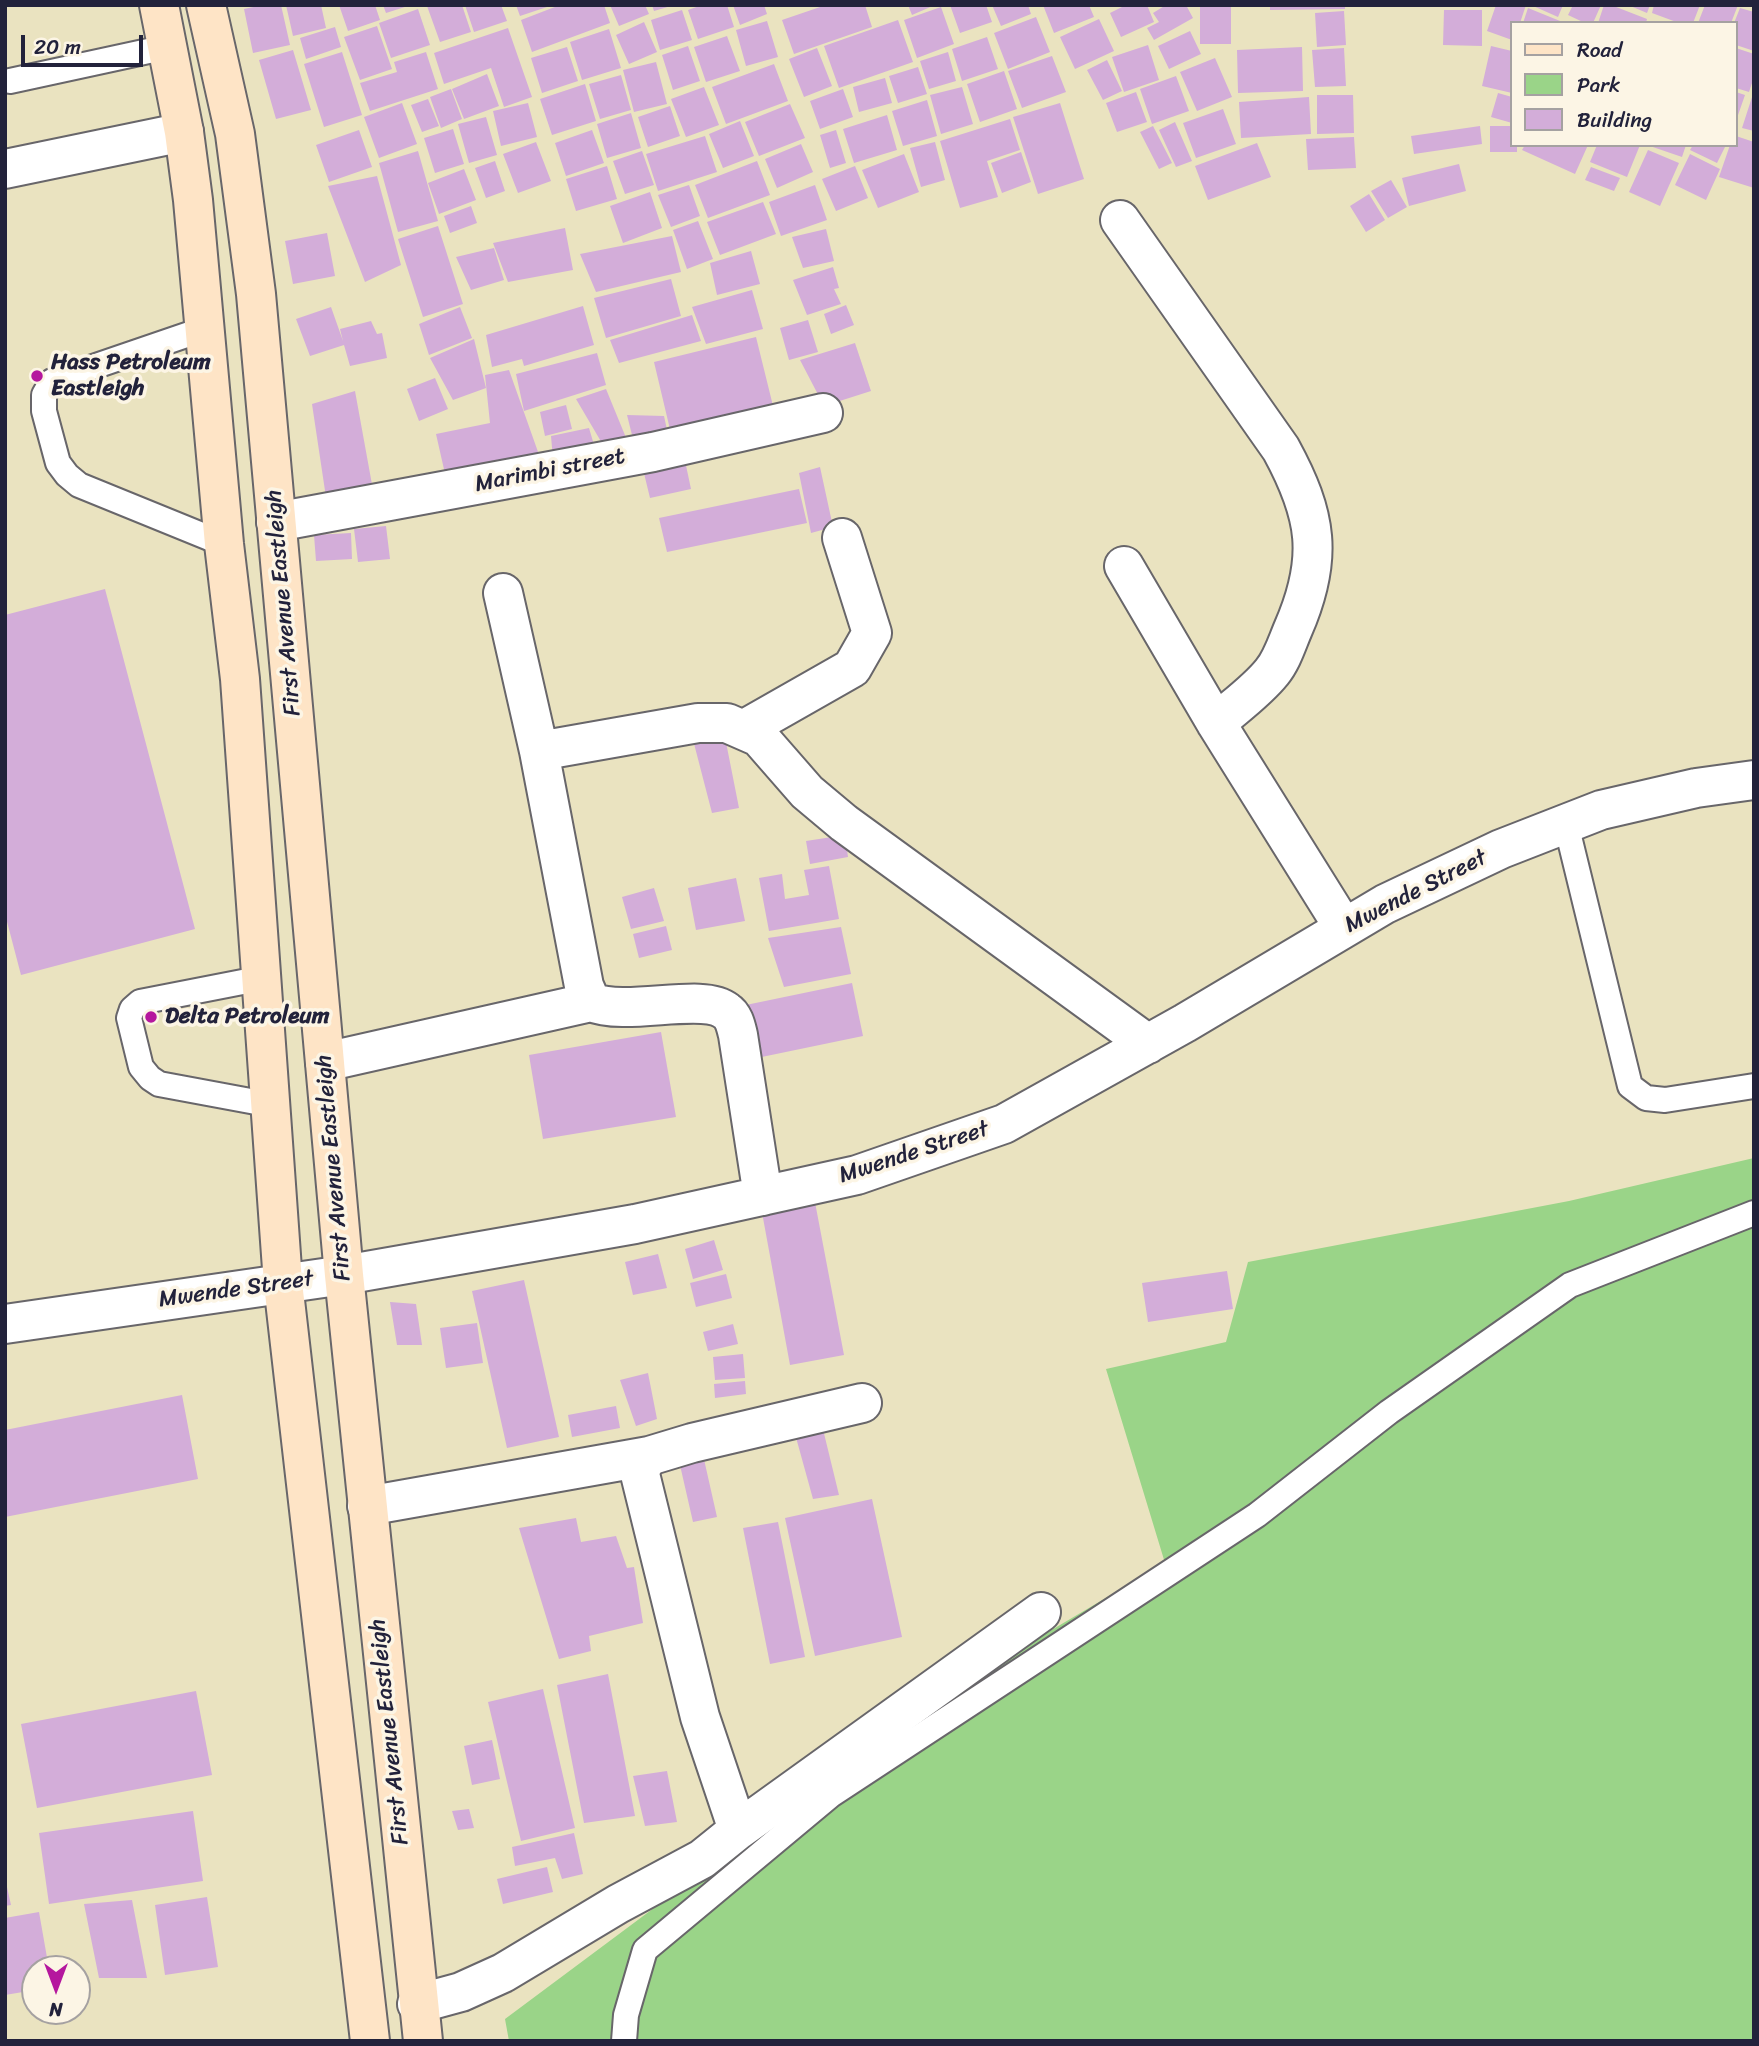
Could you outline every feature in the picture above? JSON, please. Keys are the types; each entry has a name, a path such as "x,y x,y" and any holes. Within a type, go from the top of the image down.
{"main road":[{"path":"159,5 184,132 224,544 240,679 283,1283 370,2041"},
{"name":"First Avenue Eastleigh","path":"206,5 234,134 256,294 344,1275 420,2022"}],"street":[{"path":"5,169 184,132"},
{"path":"1120,220 1281,449 1302,488 1312,527 1313,568 1283,653 1272,673 1216,723"},
{"name":"Marimbi street","path":"276,522 653,452 823,414"},
{"path":"743,730 852,668 872,633 842,538"},
{"path":"1124,566 1216,723 1344,928"},
{"path":"503,593 538,751 584,986 591,1002"},
{"path":"538,751 698,723 727,723 759,737 807,792 844,822 1148,1044"},
{"name":"Mwende Street","path":"5,1324 344,1275 635,1224 857,1175 1004,1124 1148,1044 1385,904 1501,849 1601,810 1696,788 1754,780"},
{"path":"325,1062 591,1002 607,1009 708,1004 726,1010 734,1021 763,1196"},
{"path":"367,1506 649,1456 862,1403"},
{"path":"649,1456 639,1470 641,1480 700,1717 738,1830"},
{"path":"420,2022 461,1992 503,1973 618,1904 702,1858 1041,1612"}],"lane":[{"path":"10,81 167,47"},
{"path":"204,329 52,381 44,395 44,411 58,463 66,475 79,485 224,544"},
{"path":"1566,824 1630,1086 1646,1098 1665,1100 1754,1086"},
{"path":"263,978 140,1002 132,1009 129,1018 141,1067 159,1084 272,1105"},
{"path":"624,2041 626,2015 645,1950 831,1795 1257,1516 1389,1412 1570,1285 1754,1213"}],"green space":[{"path":"1754,1158 1754,2041 509,2041 505,2019 933,1700 1165,1563 1106,1369 1226,1342 1248,1262 1569,1201"}],"building":[{"path":"281,5 290,45 253,53 244,9"},
{"path":"286,5 321,5 326,28 293,36"},
{"path":"339,5 375,5 380,20 348,31"},
{"path":"383,5 407,5 408,6 386,13"},
{"path":"462,5 471,32 440,42 427,6"},
{"path":"465,5 501,5 507,21 474,32"},
{"path":"516,5 550,5 550,6 520,16"},
{"path":"560,5 604,5 610,23 532,52 521,20"},
{"path":"610,5 645,5 649,14 619,26"},
{"path":"652,5 671,5 671,6 654,11"},
{"path":"702,5 727,5 734,27 698,39 688,10"},
{"path":"733,5 764,5 767,14 740,25"},
{"path":"826,5 865,5 872,27 794,54 782,20"},
{"path":"908,5 935,5 912,15"},
{"path":"950,5 986,5 992,22 960,33"},
{"path":"992,5 1028,5 1031,14 1001,26"},
{"path":"1043,5 1089,5 1094,17 1054,33"},
{"path":"1126,5 1147,5 1154,22 1121,37 1110,13"},
{"path":"1166,5 1186,5 1193,18 1154,40 1147,28 1159,22 1153,13"},
{"path":"1200,5 1231,5 1231,44 1200,44"},
{"path":"1270,5 1345,5 1345,9 1270,10"},
{"path":"1496,5 1526,5 1521,21 1510,21 1510,39 1487,31"},
{"path":"1531,5 1563,5 1558,17"},
{"path":"1573,5 1601,5 1594,21 1581,21 1568,15"},
{"path":"1604,5 1611,5 1647,19 1646,21 1599,21"},
{"path":"1628,5 1650,5 1647,13"},
{"path":"1654,5 1700,5 1694,21 1674,21 1652,13"},
{"path":"1705,5 1738,5 1732,21 1699,21"},
{"path":"941,7 954,44 917,58 904,20"},
{"path":"1528,8 1560,21 1524,21"},
{"path":"1740,8 1754,12 1754,51 1738,46 1738,21 1735,21"},
{"path":"418,9 430,45 391,58 379,23"},
{"path":"682,10 692,40 660,50 651,20"},
{"path":"1444,10 1482,10 1482,46 1443,45"},
{"path":"1344,11 1346,45 1317,47 1315,13"},
{"path":"1036,17 1050,52 1008,69 994,33"},
{"path":"1099,19 1114,51 1075,69 1060,37"},
{"path":"898,20 913,62 839,88 824,46"},
{"path":"767,21 778,57 746,66 736,30"},
{"path":"644,22 657,52 629,64 616,35"},
{"path":"377,26 392,69 360,80 344,37"},
{"path":"335,27 341,47 306,59 300,38"},
{"path":"508,28 532,97 504,107 491,68 444,84 434,53"},
{"path":"609,29 621,68 582,80 570,42"},
{"path":"1190,31 1201,54 1169,69 1158,46"},
{"path":"727,36 740,71 706,82 694,47"},
{"path":"987,37 998,69 962,81 952,49"},
{"path":"1148,45 1159,80 1124,92 1112,57"},
{"path":"688,46 700,81 673,90 662,55"},
{"path":"1491,46 1510,51 1510,93 1482,86"},
{"path":"567,47 578,81 542,93 531,58"},
{"path":"1302,47 1303,91 1238,93 1237,50"},
{"path":"817,48 832,86 804,97 789,59"},
{"path":"1344,48 1346,86 1315,87 1312,50"},
{"path":"1738,49 1754,54 1754,77 1749,92 1738,89"},
{"path":"293,50 311,110 276,119 259,60"},
{"path":"342,52 362,115 324,127 304,64"},
{"path":"426,52 438,89 370,111 360,83 397,72 394,62"},
{"path":"948,52 956,81 929,89 920,61"},
{"path":"1052,56 1066,92 1022,108 1008,71"},
{"path":"1215,58 1232,97 1197,111 1180,72"},
{"path":"1107,60 1122,91 1103,100 1087,70"},
{"path":"656,62 667,104 634,112 623,70"},
{"path":"774,64 788,101 726,124 712,87"},
{"path":"918,67 927,94 898,103 889,76"},
{"path":"1004,71 1017,109 980,122 967,84"},
{"path":"487,74 499,106 464,119 452,89"},
{"path":"621,75 631,110 600,119 589,84"},
{"path":"1176,76 1189,111 1152,124 1140,89"},
{"path":"885,78 892,103 859,112 853,87"},
{"path":"585,84 596,121 552,135 540,99"},
{"path":"704,87 719,125 686,137 671,99"},
{"path":"962,87 973,124 941,134 930,95"},
{"path":"451,89 462,119 441,128 430,97"},
{"path":"843,89 853,117 820,129 810,101"},
{"path":"1136,92 1147,122 1117,132 1106,103"},
{"path":"1498,93 1510,96 1510,122 1491,117"},
{"path":"1738,93 1745,95 1738,115"},
{"path":"1754,94 1754,131 1742,128"},
{"path":"1317,95 1353,95 1354,133 1317,134"},
{"path":"1309,97 1311,134 1241,138 1239,102"},
{"path":"428,99 439,126 422,132 411,105"},
{"path":"927,100 937,136 903,146 892,111"},
{"path":"402,103 417,144 379,158 364,117"},
{"path":"528,103 537,137 501,146 493,111"},
{"path":"1060,103 1084,179 1038,194 1013,117"},
{"path":"790,104 805,138 759,156 745,122"},
{"path":"670,106 680,136 648,147 638,117"},
{"path":"1223,109 1236,144 1196,158 1183,123"},
{"path":"631,113 641,148 607,158 597,124"},
{"path":"887,115 897,150 854,163 843,129"},
{"path":"486,117 497,155 469,163 458,124"},
{"path":"1010,119 1020,150 987,161 998,197 960,208 940,141"},
{"path":"740,121 754,156 723,168 709,134"},
{"path":"1175,122 1192,161 1176,167 1159,130"},
{"path":"1153,126 1172,163 1159,169 1140,132"},
{"path":"1480,126 1482,144 1414,154 1411,136"},
{"path":"1490,126 1510,126 1510,147 1517,147 1517,152 1490,152"},
{"path":"453,129 464,164 435,173 424,138"},
{"path":"359,130 372,167 329,182 316,145"},
{"path":"592,130 604,163 566,176 555,143"},
{"path":"836,130 846,163 830,168 820,135"},
{"path":"705,136 717,172 658,191 646,154"},
{"path":"1354,137 1356,168 1308,170 1306,139"},
{"path":"1738,137 1754,142 1754,188 1719,177 1729,147 1738,147"},
{"path":"536,142 551,181 518,193 503,154"},
{"path":"935,142 945,180 921,187 910,148"},
{"path":"1257,143 1271,177 1208,200 1195,166"},
{"path":"801,144 813,172 777,188 765,159"},
{"path":"1524,147 1587,147 1575,174 1522,150"},
{"path":"1596,147 1639,147 1627,177 1590,162"},
{"path":"1653,147 1685,147 1682,157"},
{"path":"1692,147 1725,147 1717,163 1690,150"},
{"path":"1648,150 1679,163 1660,206 1629,192"},
{"path":"418,151 438,221 398,232 379,163"},
{"path":"642,151 654,185 625,194 613,161"},
{"path":"1021,152 1031,182 1002,193 991,163"},
{"path":"904,154 919,192 878,208 862,170"},
{"path":"1690,154 1720,169 1706,200 1675,185"},
{"path":"495,161 505,191 486,198 475,168"},
{"path":"757,161 770,195 708,218 695,185"},
{"path":"1459,164 1466,191 1409,206 1402,178"},
{"path":"607,166 617,199 576,211 566,179"},
{"path":"855,166 868,198 836,211 822,179"},
{"path":"1591,167 1620,178 1614,191 1585,180"},
{"path":"464,169 476,200 439,214 428,183"},
{"path":"377,176 401,265 365,282 328,186"},
{"path":"1391,180 1407,207 1388,218 1371,191"},
{"path":"689,185 700,216 671,227 658,195"},
{"path":"815,185 827,220 781,236 769,202"},
{"path":"650,192 662,228 623,243 610,206"},
{"path":"1369,194 1385,220 1366,232 1350,206"},
{"path":"763,202 776,234 720,255 707,222"},
{"path":"471,206 477,223 450,233 444,216"},
{"path":"698,221 713,259 687,269 673,230"},
{"path":"438,226 463,304 423,317 398,239"},
{"path":"565,228 573,270 508,282 493,243"},
{"path":"826,229 834,261 803,268 792,237"},
{"path":"327,233 335,276 293,284 285,241"},
{"path":"672,236 681,272 596,292 580,254"},
{"path":"494,248 504,280 471,290 456,257"},
{"path":"751,251 760,284 717,295 710,263"},
{"path":"833,267 839,288 834,289 841,304 807,315 793,280"},
{"path":"671,279 681,316 606,338 594,298"},
{"path":"752,290 763,329 706,344 692,307"},
{"path":"846,305 854,325 831,334 824,314"},
{"path":"583,306 594,345 524,366 522,359 492,367 486,335"},
{"path":"331,307 343,341 340,329 371,321 377,334 382,333 387,358 350,366 344,345 310,356 296,319"},
{"path":"460,307 472,338 429,355 419,324"},
{"path":"692,315 701,341 619,363 610,340"},
{"path":"808,320 818,352 789,360 780,328"},
{"path":"756,337 776,418 673,442 654,362"},
{"path":"474,339 486,388 453,400 430,358"},
{"path":"855,343 871,391 824,406 800,360"},
{"path":"597,353 606,385 524,411 516,374"},
{"path":"509,370 543,466 448,487 436,434 490,423 485,375"},
{"path":"435,378 448,409 419,421 407,389"},
{"path":"606,389 629,445 606,450 576,399"},
{"path":"355,391 375,501 327,504 312,404"},
{"path":"566,405 572,429 545,436 540,412"},
{"path":"627,415 664,416 669,439 634,443"},
{"path":"589,428 597,455 553,459 551,436"},
{"path":"684,456 691,489 650,498 642,465"},
{"path":"820,467 833,527 811,533 799,473"},
{"path":"799,489 807,523 667,552 659,518"},
{"path":"386,526 390,559 358,562 354,529"},
{"path":"351,533 352,559 316,561 314,535"},
{"path":"105,589 195,929 21,975 5,914 5,615"},
{"path":"723,727 739,808 712,813 691,732"},
{"path":"845,835 848,857 810,864 806,841"},
{"path":"829,866 839,919 769,931 759,878 782,874 785,899 809,895 804,870"},
{"path":"736,878 745,921 696,930 688,888"},
{"path":"654,888 664,921 631,929 622,897"},
{"path":"666,926 672,950 639,958 633,934"},
{"path":"841,927 851,974 784,987 768,938"},
{"path":"852,983 863,1036 752,1059 741,1006"},
{"path":"661,1032 676,1117 543,1139 529,1055"},
{"path":"814,1197 844,1355 790,1365 761,1207"},
{"path":"714,1240 723,1270 693,1279 685,1249"},
{"path":"658,1254 667,1288 633,1295 625,1262"},
{"path":"1227,1271 1233,1309 1148,1322 1142,1283"},
{"path":"726,1274 732,1298 696,1307 690,1283"},
{"path":"524,1280 559,1437 507,1448 472,1291"},
{"path":"390,1302 416,1304 422,1345 397,1345"},
{"path":"477,1323 483,1363 446,1368 440,1328"},
{"path":"733,1324 738,1344 708,1351 703,1332"},
{"path":"743,1354 745,1378 715,1380 713,1357"},
{"path":"648,1373 657,1419 636,1426 620,1380"},
{"path":"745,1381 746,1394 715,1398 714,1384"},
{"path":"182,1395 198,1479 5,1517 5,1430"},
{"path":"616,1406 620,1428 572,1437 568,1415"},
{"path":"820,1417 839,1495 813,1499 792,1423"},
{"path":"701,1446 717,1517 693,1522 677,1452"},
{"path":"872,1499 902,1637 815,1656 785,1518"},
{"path":"576,1518 581,1542 616,1536 627,1568 634,1567 643,1623 589,1636 591,1651 559,1659 519,1528"},
{"path":"778,1522 805,1657 770,1664 743,1528"},
{"path":"608,1674 635,1816 584,1823 557,1685"},
{"path":"543,1689 575,1828 521,1841 488,1702"},
{"path":"196,1691 212,1775 37,1808 21,1724"},
{"path":"492,1740 500,1779 472,1785 464,1746"},
{"path":"667,1771 677,1822 645,1826 633,1776"},
{"path":"469,1809 474,1828 458,1830 452,1811"},
{"path":"193,1811 203,1881 49,1904 39,1833"},
{"path":"574,1833 583,1874 562,1879 555,1858 515,1866 512,1847"},
{"path":"547,1867 553,1892 503,1904 497,1879"},
{"path":"5,1878 11,1905 5,1906"},
{"path":"207,1897 218,1967 165,1975 155,1905"},
{"path":"132,1900 147,1978 99,1978 84,1904"},
{"path":"39,1912 47,1955 21,1955 21,1992 5,1995 5,1918"}],"place":[{"name":"Hass Petroleum Eastleigh","path":"37,376"},
{"name":"Delta Petroleum","path":"151,1017"}]}
